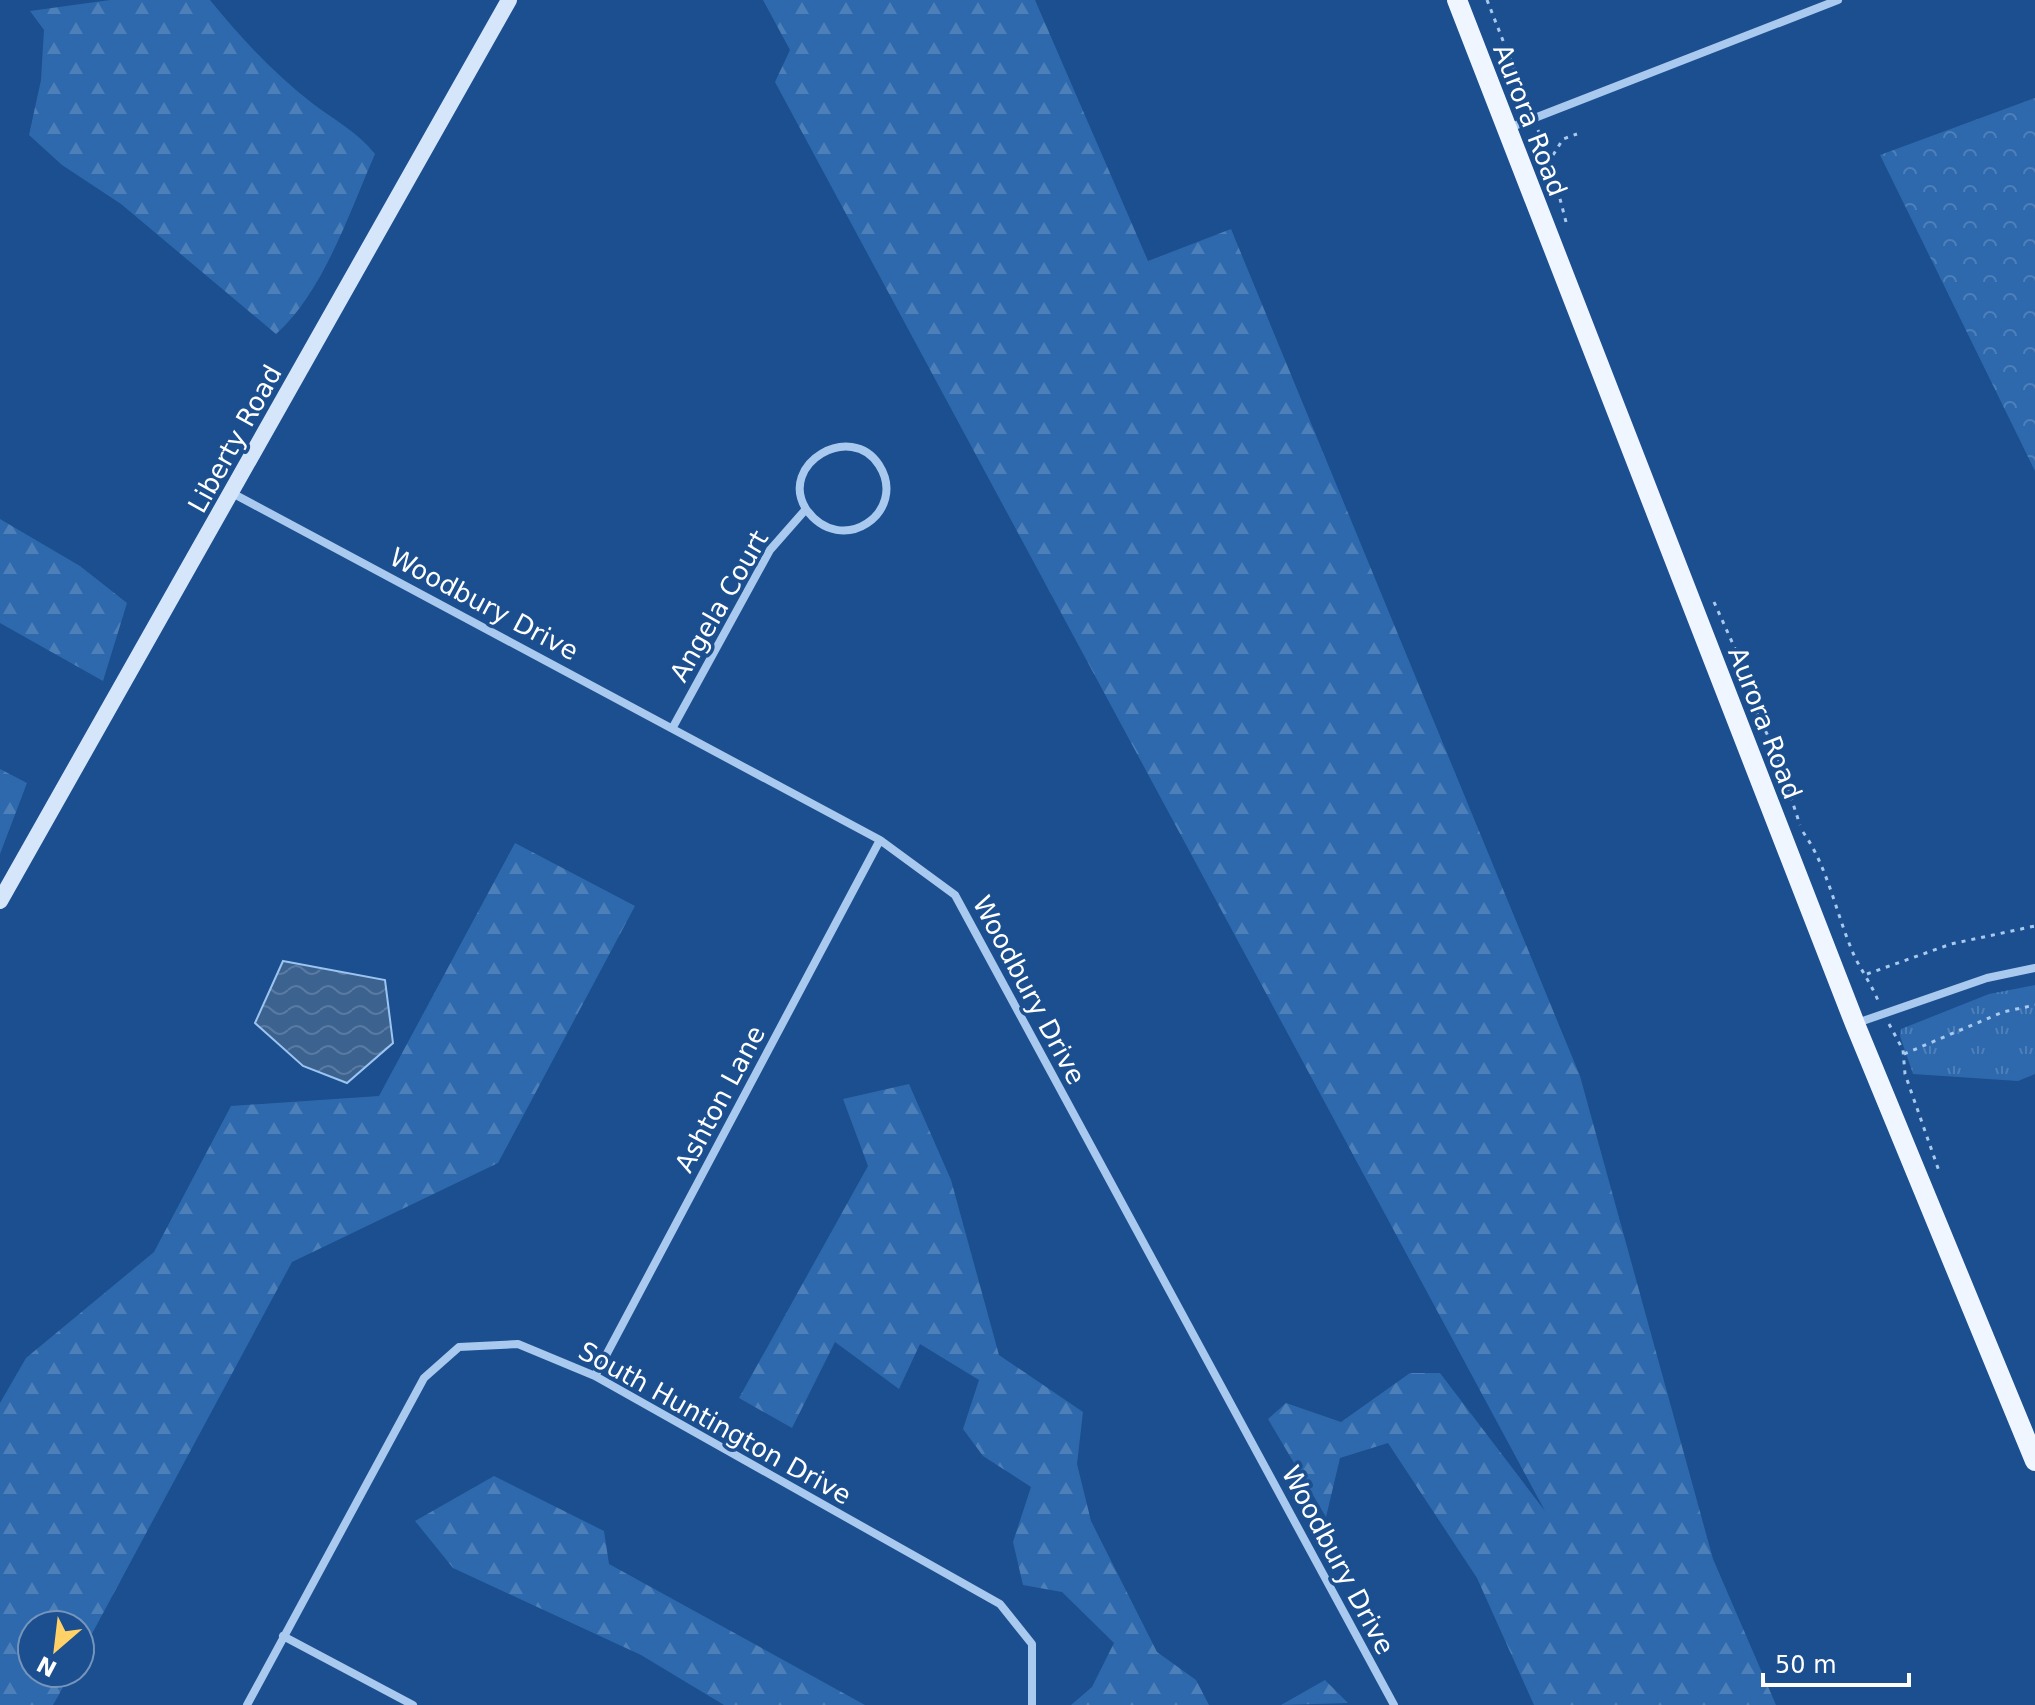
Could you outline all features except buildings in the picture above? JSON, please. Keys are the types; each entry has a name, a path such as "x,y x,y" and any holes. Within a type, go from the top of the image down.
{"main road":[{"name":"Aurora Road","path":"1457,0 1855,1024 2035,1461"}],"street":[{"name":"Liberty Road","path":"0,901 509,0"},
{"path":"1505,130 1838,0"},
{"path":"841,446 862,450 879,466 886,491 879,513 870,522 851,531 830,530 814,520 806,509 801,500 800,481 806,467 825,449 841,446"},
{"name":"Woodbury Drive","path":"232,493 880,840 955,895 1394,1705"},
{"name":"Angela Court","path":"673,727 770,550 806,509"},
{"name":"Ashton Lane","path":"595,1376 880,840"},
{"path":"1855,1024 1987,978 2035,968"},
{"name":"South Huntington Drive","path":"247,1705 424,1378 459,1347 518,1344 595,1376 1000,1604 1032,1644 1032,1705"},
{"path":"283,1636 413,1705"}],"path":[{"path":"1487,0 1522,90"},
{"path":"1567,226 1550,160 1563,139 1577,134"},
{"path":"1709,594 1741,662 1752,699"},
{"path":"1756,712 1777,755 1802,830 1818,859 1851,949 1873,988"},
{"path":"1867,974 1951,944 2035,926"},
{"path":"1899,1043 1903,1054 1986,1019 2035,1005"}],"green space":[{"path":"110,0 210,0 284,80 353,133 375,154 321,274 293,317 276,334 121,204 62,165 29,135 41,80 44,30 30,11"},
{"path":"763,0 1035,0 1148,261 1231,229 1580,1076 1713,1559 1776,1705 1534,1705 1477,1578 1388,1443 1340,1458 1326,1517 1268,1419 1286,1403 1341,1422 1410,1373 1440,1373 1545,1511 775,82 790,50"},
{"path":"2035,98 2035,471 1880,155"},
{"path":"0,519 80,566 127,603 103,681 0,623"},
{"path":"0,769 27,783 0,854"},
{"path":"515,843 635,906 498,1163 292,1262 96,1626 96,1609 16,1609 16,1689 62,1689 53,1705 0,1705 0,1403 26,1358 154,1252 231,1106 379,1096"},
{"path":"2035,985 2035,1074 2018,1081 1913,1074 1900,1036 1901,1029 1989,994"},
{"path":"909,1084 951,1180 999,1355 1083,1412 1077,1464 1091,1521 1157,1652 1196,1680 1209,1705 1071,1705 1092,1687 1114,1643 1062,1592 1023,1585 1013,1542 1031,1487 983,1456 963,1429 979,1380 920,1344 899,1389 835,1342 792,1428 739,1398 868,1166 843,1099"},
{"path":"494,1476 604,1531 609,1564 865,1705 724,1705 641,1655 453,1568 415,1521"},
{"path":"1325,1680 1348,1703 1281,1705"}],"water":[{"path":"283,961 385,980 393,1043 347,1083 303,1066 255,1023"}]}
